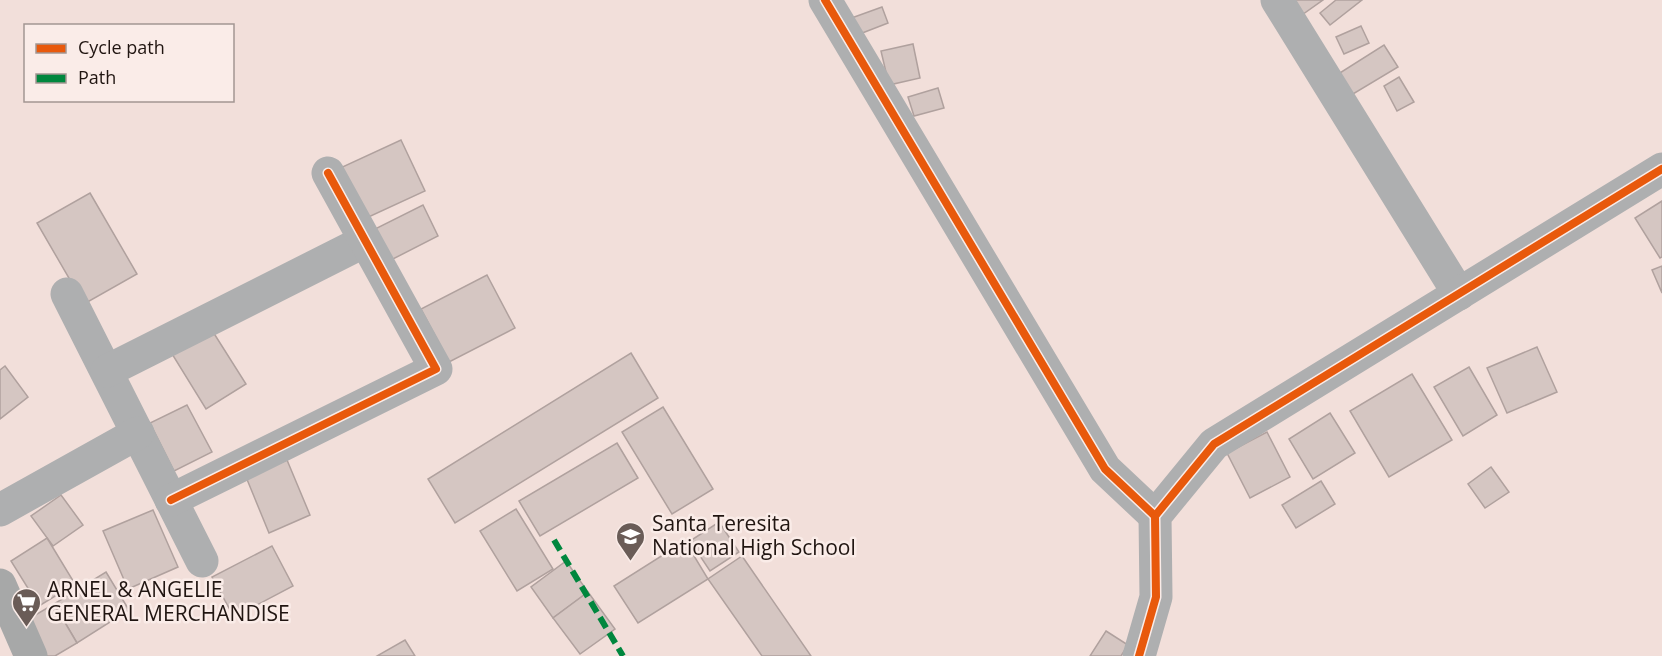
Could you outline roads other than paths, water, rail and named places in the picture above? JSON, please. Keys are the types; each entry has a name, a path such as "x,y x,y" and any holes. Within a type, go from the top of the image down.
{"main road":[{"path":"0,585 31,656"}],"street":[{"path":"825,0 1105,469 1155,516"},
{"path":"1277,0 1459,294"},
{"path":"1139,656 1156,597 1155,516 1214,444 1662,169"},
{"path":"171,500 436,369 328,173"},
{"path":"106,371 365,241"},
{"path":"67,294 202,561"},
{"path":"0,510 138,433"}],"place":[{"name":"Santa Teresita National High School","path":"631,562"},
{"name":"ARNEL & ANGELIE GENERAL MERCHANDISE","path":"26,628"}]}
